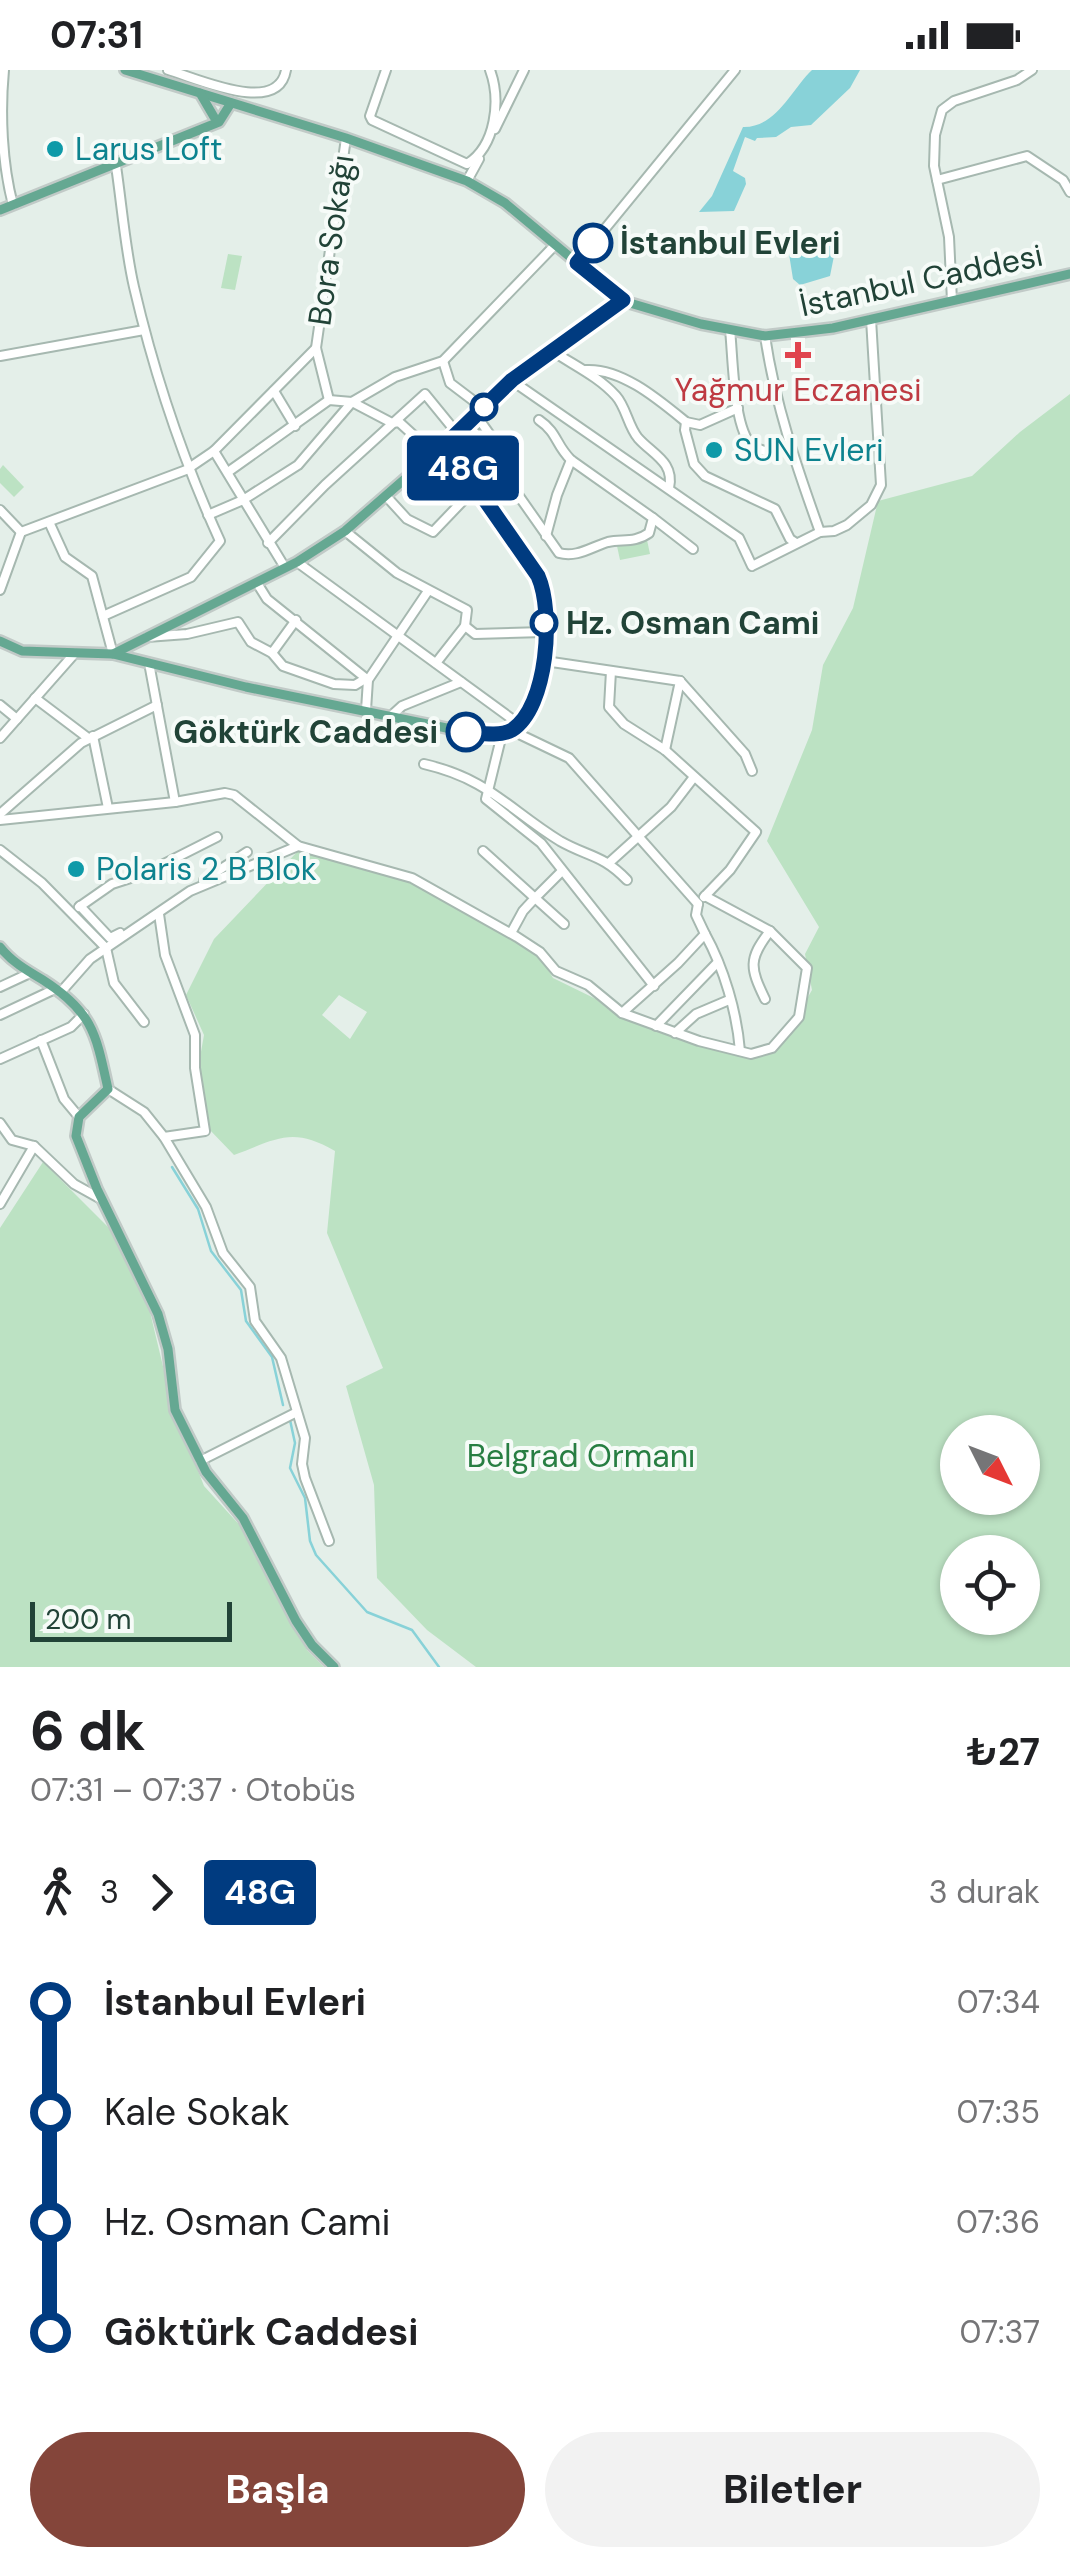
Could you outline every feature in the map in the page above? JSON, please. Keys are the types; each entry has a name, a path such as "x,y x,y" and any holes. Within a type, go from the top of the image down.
{"main road":[{"name":"İstanbul Caddesi","path":"125,70 346,138 467,181 505,203 623,300 730,330 765,336 832,328 1070,274"},
{"path":"200,93 212,121"},
{"path":"0,210 116,166 212,121 223,120 226,101"},
{"path":"113,654 297,562 344,531 446,444 512,380 623,300"},
{"path":"0,641 22,651 113,654 246,687 466,732 502,734 515,728 539,688 545,661 545,600 538,576 446,444"},
{"path":"0,947 10,960 58,991 84,1014 96,1034 108,1088 79,1117 76,1136 158,1314 168,1349 175,1410 200,1461 221,1494 243,1518 304,1632 334,1667"}],"street":[{"path":"4,70 2,109 13,205"},
{"path":"168,70 257,95 278,89 286,70"},
{"path":"386,70 370,116 372,120 471,163 493,123 496,101 490,70"},
{"path":"467,181 524,70"},
{"path":"577,263 736,70"},
{"path":"952,301 949,237 937,180 935,135 942,110 1017,80 1032,70"},
{"name":"Bora Sokağı","path":"329,400 316,348 346,138"},
{"path":"443,173 449,156"},
{"path":"937,180 1027,156 1063,180 1070,192"},
{"path":"103,616 191,577 220,541 189,466 144,330 133,285 116,166"},
{"path":"208,515 244,500 298,465 352,402 395,377 443,362 555,245"},
{"path":"512,380 739,538 752,566 820,532 847,525 872,505 881,485 872,320"},
{"path":"0,356 144,330"},
{"path":"730,330 738,408 746,438 752,446 768,452"},
{"path":"765,336 794,462 820,532"},
{"path":"20,532 186,470 214,451 316,348"},
{"path":"551,350 586,370 617,397 639,440 667,466 672,478 670,488"},
{"path":"443,362 450,383 479,411 495,442 495,462 560,553 568,556 610,542 644,537 653,518"},
{"path":"586,370 615,374 686,422 700,425 738,408"},
{"path":"274,391 295,426"},
{"path":"268,543 425,394 456,432"},
{"path":"228,472 329,400 352,402 399,422 434,454"},
{"path":"539,420 553,430 560,448 571,460 693,549"},
{"path":"467,422 487,448 494,450"},
{"path":"686,422 694,464 705,476 775,508 790,539 796,543"},
{"path":"214,451 284,566"},
{"path":"546,536 556,495 571,460"},
{"path":"386,496 407,519 433,532 477,486"},
{"path":"0,510 20,532"},
{"path":"49,522 65,557 92,576 113,654"},
{"path":"344,531 396,573 467,610 465,626 436,663"},
{"path":"0,590 20,532"},
{"path":"0,817 234,795 298,846 412,878 511,933 540,952 556,971 588,985 622,1013 740,1051 758,1054 772,1048 794,1024 804,1002 807,968 770,931 701,900 569,758 521,735 512,719 297,562"},
{"path":"257,582 267,598 367,680"},
{"path":"147,637 199,632 238,622 251,642 272,653 283,666 334,684 354,685 367,680 428,591"},
{"path":"272,653 296,620"},
{"path":"465,626 476,634 544,632"},
{"path":"0,738 75,652"},
{"path":"545,661 680,681 745,754 752,771"},
{"path":"149,663 176,802"},
{"path":"611,671 609,707 624,724 665,750 756,832 730,870 701,900 696,915 718,962 739,1032 740,1051"},
{"path":"366,710 367,680"},
{"path":"665,750 680,681"},
{"path":"392,716 402,706 461,682"},
{"path":"36,698 90,737 108,808"},
{"path":"0,705 17,718"},
{"path":"0,817 90,737 157,705"},
{"path":"502,734 486,799 541,843 654,986"},
{"path":"424,764 459,772 489,789 562,842 610,862 628,880"},
{"path":"610,862 672,807 694,776"},
{"path":"72,913 112,884 146,873 217,838"},
{"path":"0,1015 58,991 106,948 190,891 298,846"},
{"path":"0,850 42,883 106,948 114,982 144,1022"},
{"path":"483,851 564,924"},
{"path":"80,906 112,938 247,852"},
{"path":"511,933 523,910 561,872"},
{"path":"159,914 164,955 195,1035 195,1068 205,1131 164,1137"},
{"path":"764,1000 752,973 755,950 770,931"},
{"path":"622,1013 705,934"},
{"path":"656,1026 718,962"},
{"path":"0,987 30,973"},
{"path":"675,1032 696,1014 728,1000"},
{"path":"0,1059 71,1027 84,1014"},
{"path":"41,1040 64,1099 79,1117"},
{"path":"108,1088 144,1112 164,1137 206,1207 223,1253 250,1287 256,1320 282,1358 304,1438 305,1478 329,1540"},
{"path":"0,1123 12,1140 34,1146 74,1184 102,1199"},
{"path":"0,1204 34,1146"},
{"path":"200,1461 295,1413"}],"green space":[{"path":"228,254 242,256 235,290 221,288"},
{"name":"Belgrad Ormanı","path":"1070,394 1070,1667 476,1667 427,1630 377,1578 374,1485 346,1386 383,1368 327,1233 335,1151 295,1137 274,1140 234,1155 208,1128 199,1063 204,1035 186,995 214,939 298,851 350,859 413,882 503,929 540,956 553,978 596,999 609,1010 696,1039 753,1052 773,1044 797,1016 812,990 805,954 819,927 767,841 812,730 823,665 853,608 878,501 972,476","holes":["339,995 367,1012 350,1039 322,1015"]},
{"path":"3,465 24,487 14,497 0,483"},
{"path":"647,540 650,554 620,560 617,546"},
{"path":"43,1162 110,1229 150,1312 172,1404 204,1486 245,1531 307,1650 324,1667 0,1667 0,1228"}],"water":[{"path":"812,70 860,70 850,88 811,125 791,127 776,137 755,141 745,137 733,171 745,178 746,184 734,211 699,212 712,196 743,127 755,126 774,115"},
{"path":"800,243 808,247 813,243 833,246 830,276 800,285 793,279 789,254"}],"waterway":[{"path":"172,1167 198,1209 211,1251 241,1290 246,1321 272,1357 283,1405"},
{"path":"290,1420 295,1443 290,1468 305,1498 310,1541 316,1555 367,1612 412,1630 439,1667"}],"bus line":[{"name":"48G","path":"466,732 502,734 515,728 528,711 539,688 545,661 545,600 538,576 446,444 512,380 623,300 577,263 593,243"}],"place":[{"name":"Larus Loft","path":"55,149"},
{"name":"İstanbul Evleri","path":"593,243"},
{"name":"Yağmur Eczanesi","path":"798,355"},
{"name":"SUN Evleri","path":"714,450"},
{"name":"Hz. Osman Cami","path":"544,623"},
{"name":"Göktürk Caddesi","path":"466,732"},
{"name":"Polaris 2 B Blok","path":"76,869"}]}
